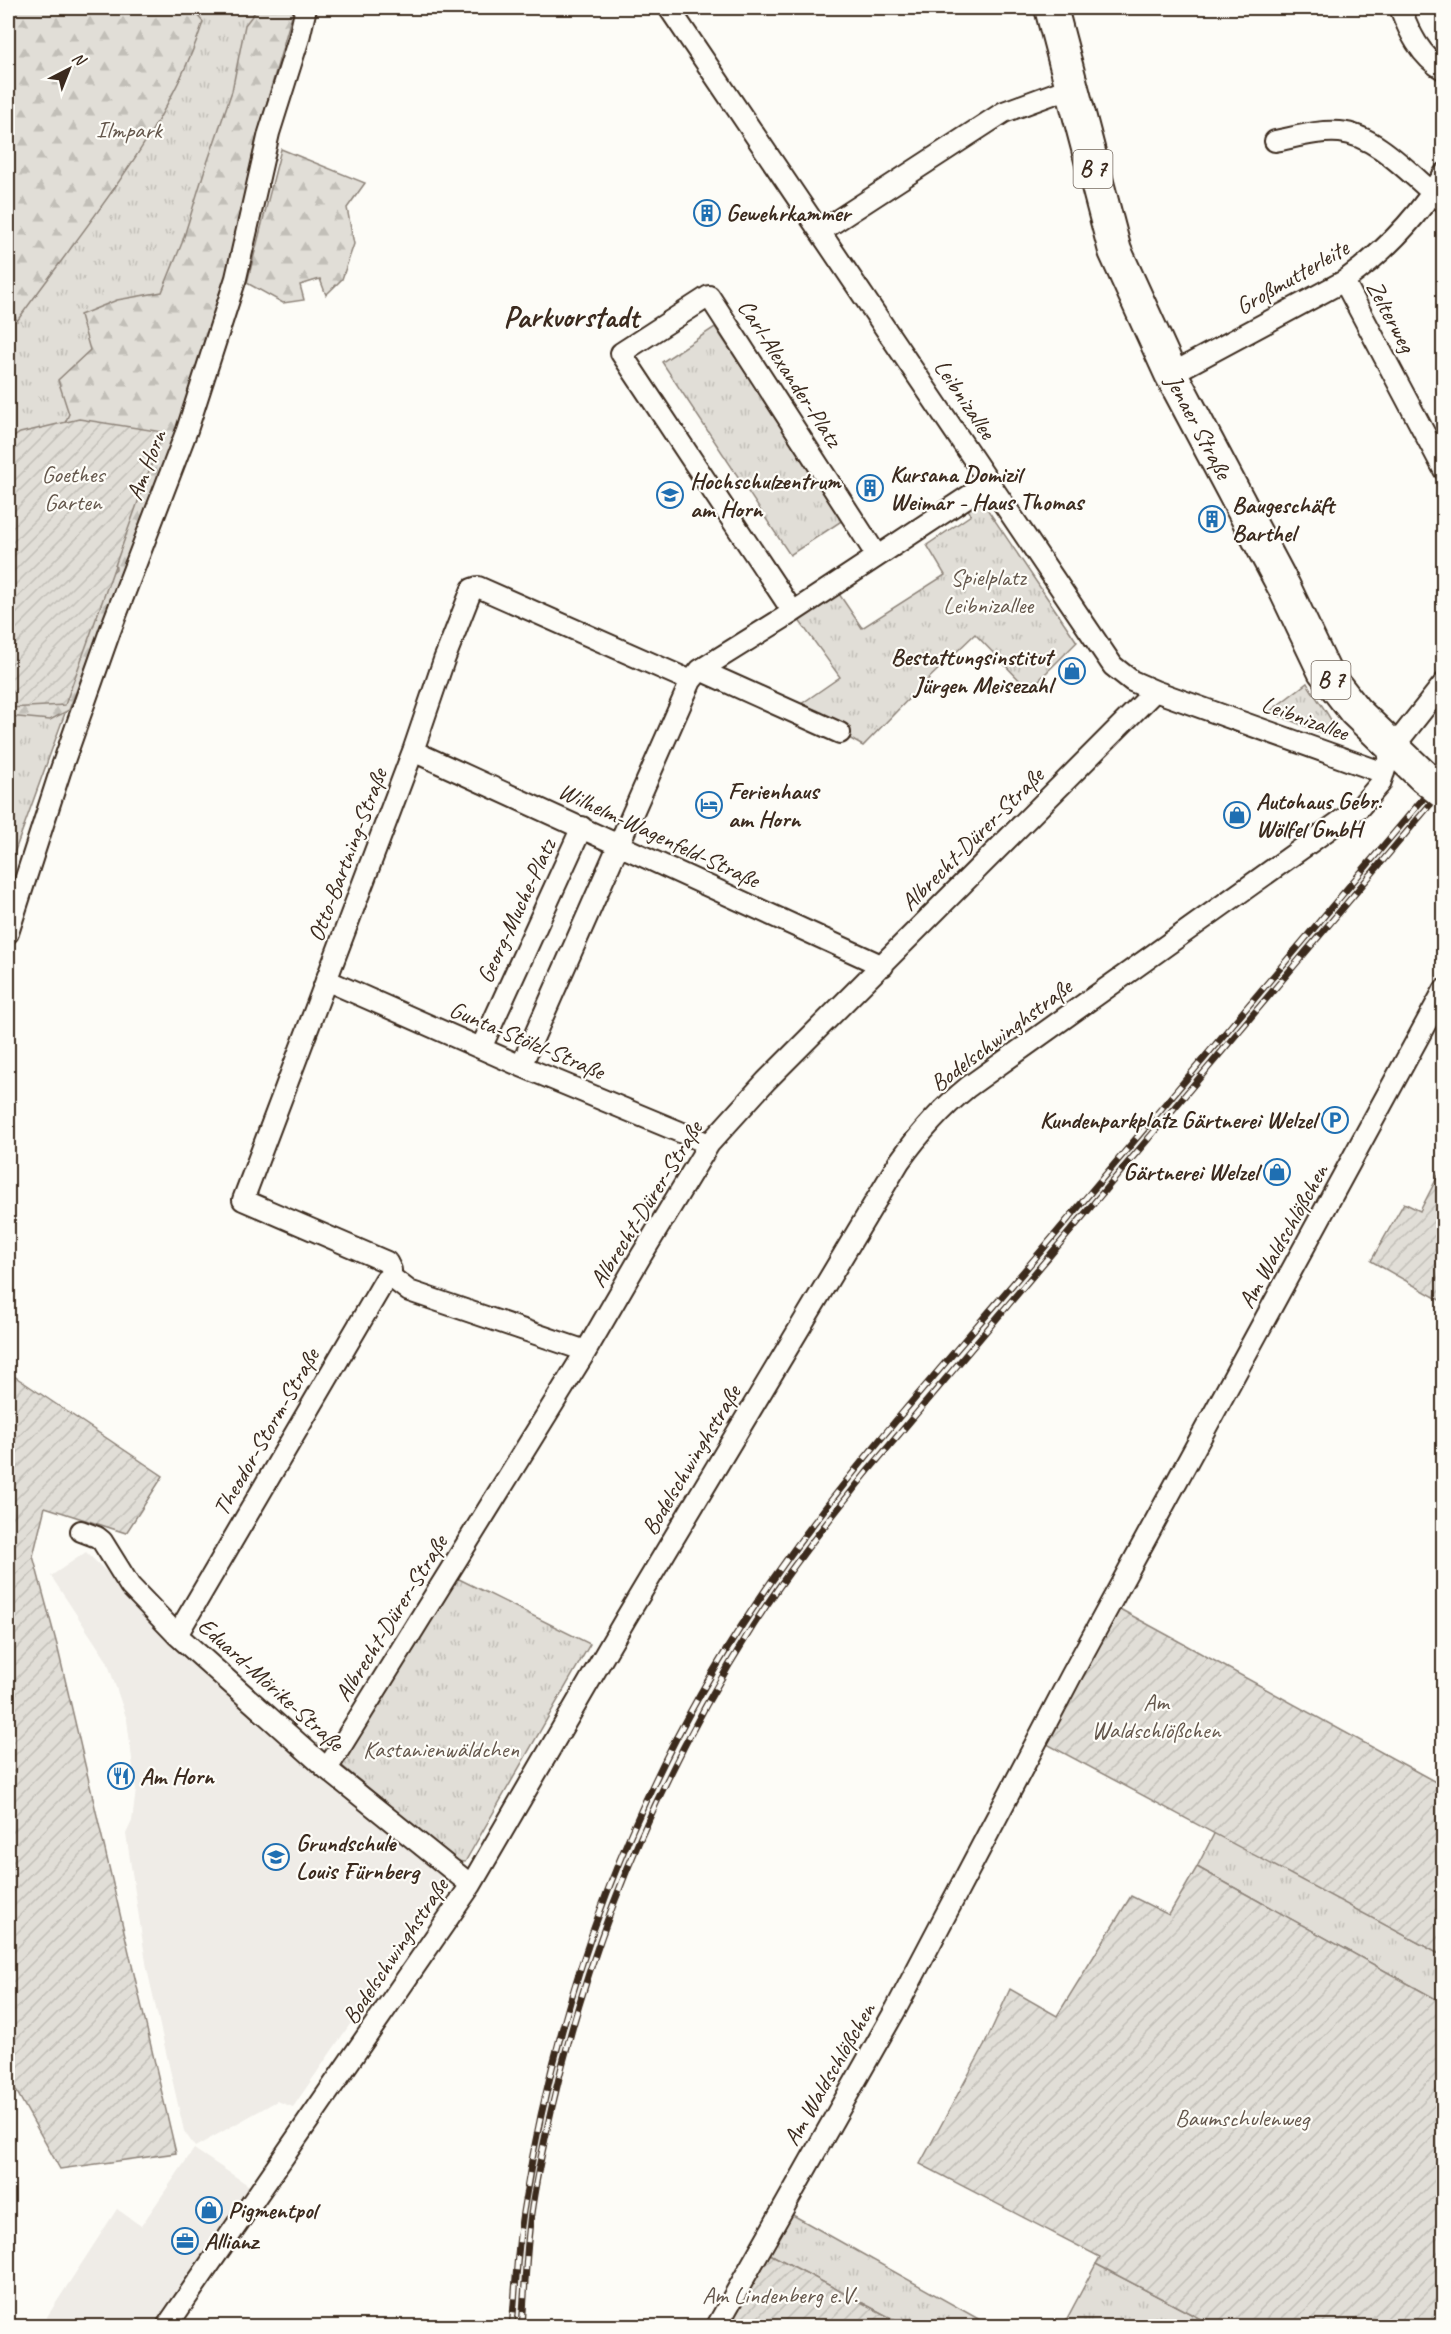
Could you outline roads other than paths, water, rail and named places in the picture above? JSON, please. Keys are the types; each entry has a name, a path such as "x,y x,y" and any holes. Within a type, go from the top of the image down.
{"main road":[{"name":"Jenaer Straße","path":"1051,8 1115,251 1171,374 1273,565 1324,671 1355,711 1388,761 1433,784"}],"street":[{"name":"Am Horn","path":"8,933 60,772 106,641 187,430 236,278 268,133 299,38 306,8"},
{"path":"1400,8 1416,42 1443,70"},
{"name":"Leibnizallee","path":"675,10 1113,666 1132,681 1155,691 1388,761"},
{"path":"821,231 1004,111 1072,87"},
{"path":"1275,141 1328,132 1354,135 1377,146 1438,198"},
{"name":"Großmutterleite","path":"1171,374 1344,281 1368,264 1438,198 1443,174"},
{"name":"Zelterweg","path":"1344,281 1443,470"},
{"name":"Carl-Alexander-Platz","path":"793,612 621,353 710,296 877,556"},
{"path":"521,1066 618,844 696,675 990,482"},
{"name":"Otto-Bartning-Straße","path":"391,1277 391,1270 387,1263 243,1200 472,590 478,587 696,675"},
{"path":"696,675 840,733"},
{"name":"Bodelschwinghstraße","path":"167,2326 471,1886 626,1618 893,1172 917,1137 949,1102 968,1087 1351,815 1374,791 1388,761 1443,683"},
{"name":"Albrecht-Dürer-Straße","path":"327,1769 586,1350 710,1144 766,1081 1155,691"},
{"name":"Wilhelm-Wagenfeld-Straße","path":"413,752 883,966"},
{"name":"Georg-Muche-Platz","path":"481,1048 582,827"},
{"name":"Gunta-Stölzl-Straße","path":"326,980 521,1066 710,1144"},
{"name":"Am Waldschlößchen","path":"717,2326 896,2009 1071,1676 1443,990"},
{"path":"391,1277 409,1291 586,1350"},
{"name":"Theodor-Storm-Straße","path":"177,1635 385,1280 391,1277"},
{"name":"Eduard-Mörike-Straße","path":"81,1532 102,1541 130,1586 177,1635 327,1769 471,1886"}],"railway":[{"path":"512,2326 522,2221 539,2126 557,2047 580,1969 607,1893 638,1818 673,1744 712,1673 788,1557 858,1467 1444,774"},
{"path":"522,2326 533,2201 568,2043 608,1919 632,1858 687,1740 719,1682 780,1586 868,1471 1444,788"}],"place":[{"name":"Gewehrkammer","path":"707,213"},
{"name":"Kursana Domizil Weimar - Haus Thomas","path":"870,488"},
{"name":"Hochschulzentrum am Horn","path":"670,495"},
{"name":"Baugeschäft Barthel","path":"1212,519"},
{"name":"Bestattungsinstitut Jürgen Meisezahl","path":"1072,671"},
{"name":"Ferienhaus am Horn","path":"709,805"},
{"name":"Autohaus Gebr. Wölfel GmbH","path":"1237,815"},
{"name":"Kundenparkplatz Gärtnerei Welzel","path":"1335,1120"},
{"name":"Gärtnerei Welzel","path":"1277,1172"},
{"name":"Am Horn","path":"121,1776"},
{"name":"Grundschule Louis Fürnberg","path":"276,1857"},
{"name":"Pigmentpol","path":"209,2210"},
{"name":"Allianz","path":"185,2241"}],"district":[{"name":"Parkvorstadt","path":"571,317"}],"park label":[{"name":"Ilmpark","path":"129,130"},
{"name":"Goethes Garten","path":"73,488"},
{"name":"Spielplatz Leibnizallee","path":"988,591"},
{"name":"Kastanienwäldchen","path":"441,1749"},
{"name":"Baumschulenweg","path":"1242,2118"},
{"name":"Am Lindenberg e.V.","path":"780,2295"}]}
